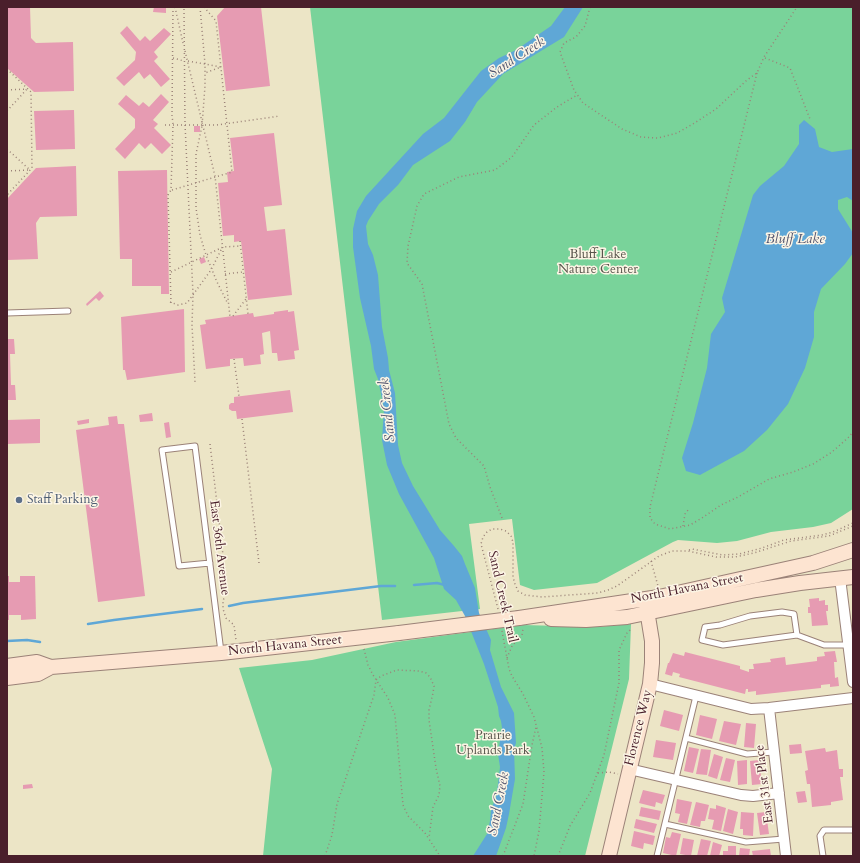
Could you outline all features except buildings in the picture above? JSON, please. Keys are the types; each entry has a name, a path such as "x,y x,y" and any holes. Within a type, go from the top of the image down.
{"main road":[{"name":"North Havana Street","path":"646,606 813,563 853,550"},
{"name":"North Havana Street","path":"7,678 38,674 51,667 221,653 521,621 546,613 646,606 800,583 847,578"},
{"name":"Florence Way","path":"611,856 629,769 650,684 652,645 646,606"},
{"name":"North Havana Street","path":"7,666 38,662 51,667"}],"street":[{"path":"847,578 853,682"},
{"path":"650,684 741,707 758,709 853,698"},
{"name":"East 31st Place","path":"769,708 786,856"},
{"path":"629,769 741,795 753,796 779,793"}],"lane":[{"path":"7,314 68,312"},
{"name":"East 36th Avenue","path":"210,562 178,566 162,450 195,446 210,562 221,653"},
{"path":"796,635 794,614 782,612 750,616 720,625 705,626 702,640 723,645 796,635 824,645 851,644"},
{"path":"657,856 696,696"},
{"path":"686,738 747,754 774,752"},
{"path":"665,824 746,842 784,838"},
{"path":"823,856 820,836 824,830 853,830"}],"path":[{"path":"174,7 215,176 230,316"},
{"path":"174,7 171,190 168,195 171,272 170,302 178,305 187,304 212,270 223,247"},
{"path":"200,7 205,74 204,111 196,154 198,224 206,255 228,304"},
{"path":"171,190 232,172 216,21 204,7"},
{"path":"590,7 585,26 576,37 564,43 560,52 574,90 584,103 622,129 641,137 658,138 676,133 693,124 716,109 747,80 757,73"},
{"path":"797,7 764,57 757,73 650,507 650,518 655,524 670,529 690,525 721,505 769,479 814,464 832,452 850,436 853,431"},
{"path":"184,9 185,124 193,294 192,325 195,382"},
{"path":"764,57 790,68 810,119"},
{"path":"172,58 221,67"},
{"path":"205,74 221,67"},
{"path":"7,69 31,92 32,168 7,195"},
{"path":"7,90 27,89"},
{"path":"7,110 27,89"},
{"path":"502,518 484,466 456,438 448,424 424,290 422,284 407,263 408,246 417,206 424,194 459,177 495,170 512,157 534,125 557,107 577,95"},
{"path":"165,124 202,126 280,116"},
{"path":"7,149 30,170"},
{"path":"7,171 30,170"},
{"path":"240,241 248,314"},
{"path":"171,272 223,247 240,246"},
{"path":"225,274 243,272"},
{"path":"233,316 246,299"},
{"path":"234,359 238,396"},
{"path":"242,419 259,563"},
{"path":"210,444 227,589 223,601 223,609 226,618 234,625 236,640"},
{"path":"683,526 685,514 688,510"},
{"path":"688,551 692,549 723,555 740,554 784,540 833,532 853,523"},
{"name":"Sand Creek Trail","path":"498,610 481,544 483,537 492,529 506,531 510,536 513,542 515,584 518,591 533,597 598,593 608,590 617,586 651,561 667,552 688,551 735,558 791,541 828,536 853,526"},
{"path":"651,561 658,588"},
{"path":"507,658 512,646 522,635 521,621"},
{"path":"558,856 566,835 590,793 598,773 606,746 618,691 619,650 627,633 632,628 635,628"},
{"name":"Sand Creek Trail","path":"502,630 512,676 529,705 537,725 542,748 544,772 539,831 534,856"},
{"path":"363,645 368,665 388,698 395,715 403,805 408,816 429,838 440,856"},
{"path":"325,856 332,835 337,804 374,695 376,680 381,676 397,670 419,671 426,673 430,677 434,686 429,710 429,720 440,786 439,795 433,807 429,838"},
{"path":"503,856 523,804 532,745 537,725"},
{"path":"598,773 609,772 620,774 629,769"}],"green space":[{"name":"Bluff Lake Nature Center","path":"310,7 853,7 853,509 831,523 813,527 771,532 737,541 717,543 678,540 597,583 534,590 520,585 512,519 469,524 480,609 382,620"},
{"name":"Prairie Uplands Park","path":"631,624 629,679 585,856 263,856 272,769 239,668 312,660 396,642 523,625 597,627"}],"water":[{"name":"Sand Creek","path":"565,7 583,7 564,37 503,74 477,102 465,122 450,141 413,165 398,185 379,204 366,226 368,244 373,255 378,275 382,327 389,370 395,393 398,445 402,463 413,486 440,530 462,556 475,588 479,613 491,640 490,650 501,687 514,713 516,743 514,749 515,779 506,828 496,856 473,856 487,834 491,810 496,797 500,767 498,754 502,728 501,721 484,664 465,616 456,600 444,589 434,558 399,494 387,465 382,440 384,409 378,379 374,369 371,346 360,298 353,247 353,229 357,211 366,196 423,134 444,118 481,71 499,58 516,50 551,26"},
{"name":"Bluff Lake","path":"804,120 815,129 819,147 832,152 853,149 853,201 847,197 838,200 838,209 853,233 853,253 845,264 821,289 814,312 814,337 805,368 788,404 767,430 744,451 700,475 686,471 682,458 693,423 707,368 711,334 725,312 722,298 753,195 760,186 784,166 799,144 799,125"}],"waterway":[{"path":"414,585 437,583 445,585"},
{"path":"229,606 381,586 395,586"},
{"path":"88,624 202,609"},
{"path":"7,641 27,640 40,642"}],"place":[{"name":"Staff Parking","path":"19,500"}]}
